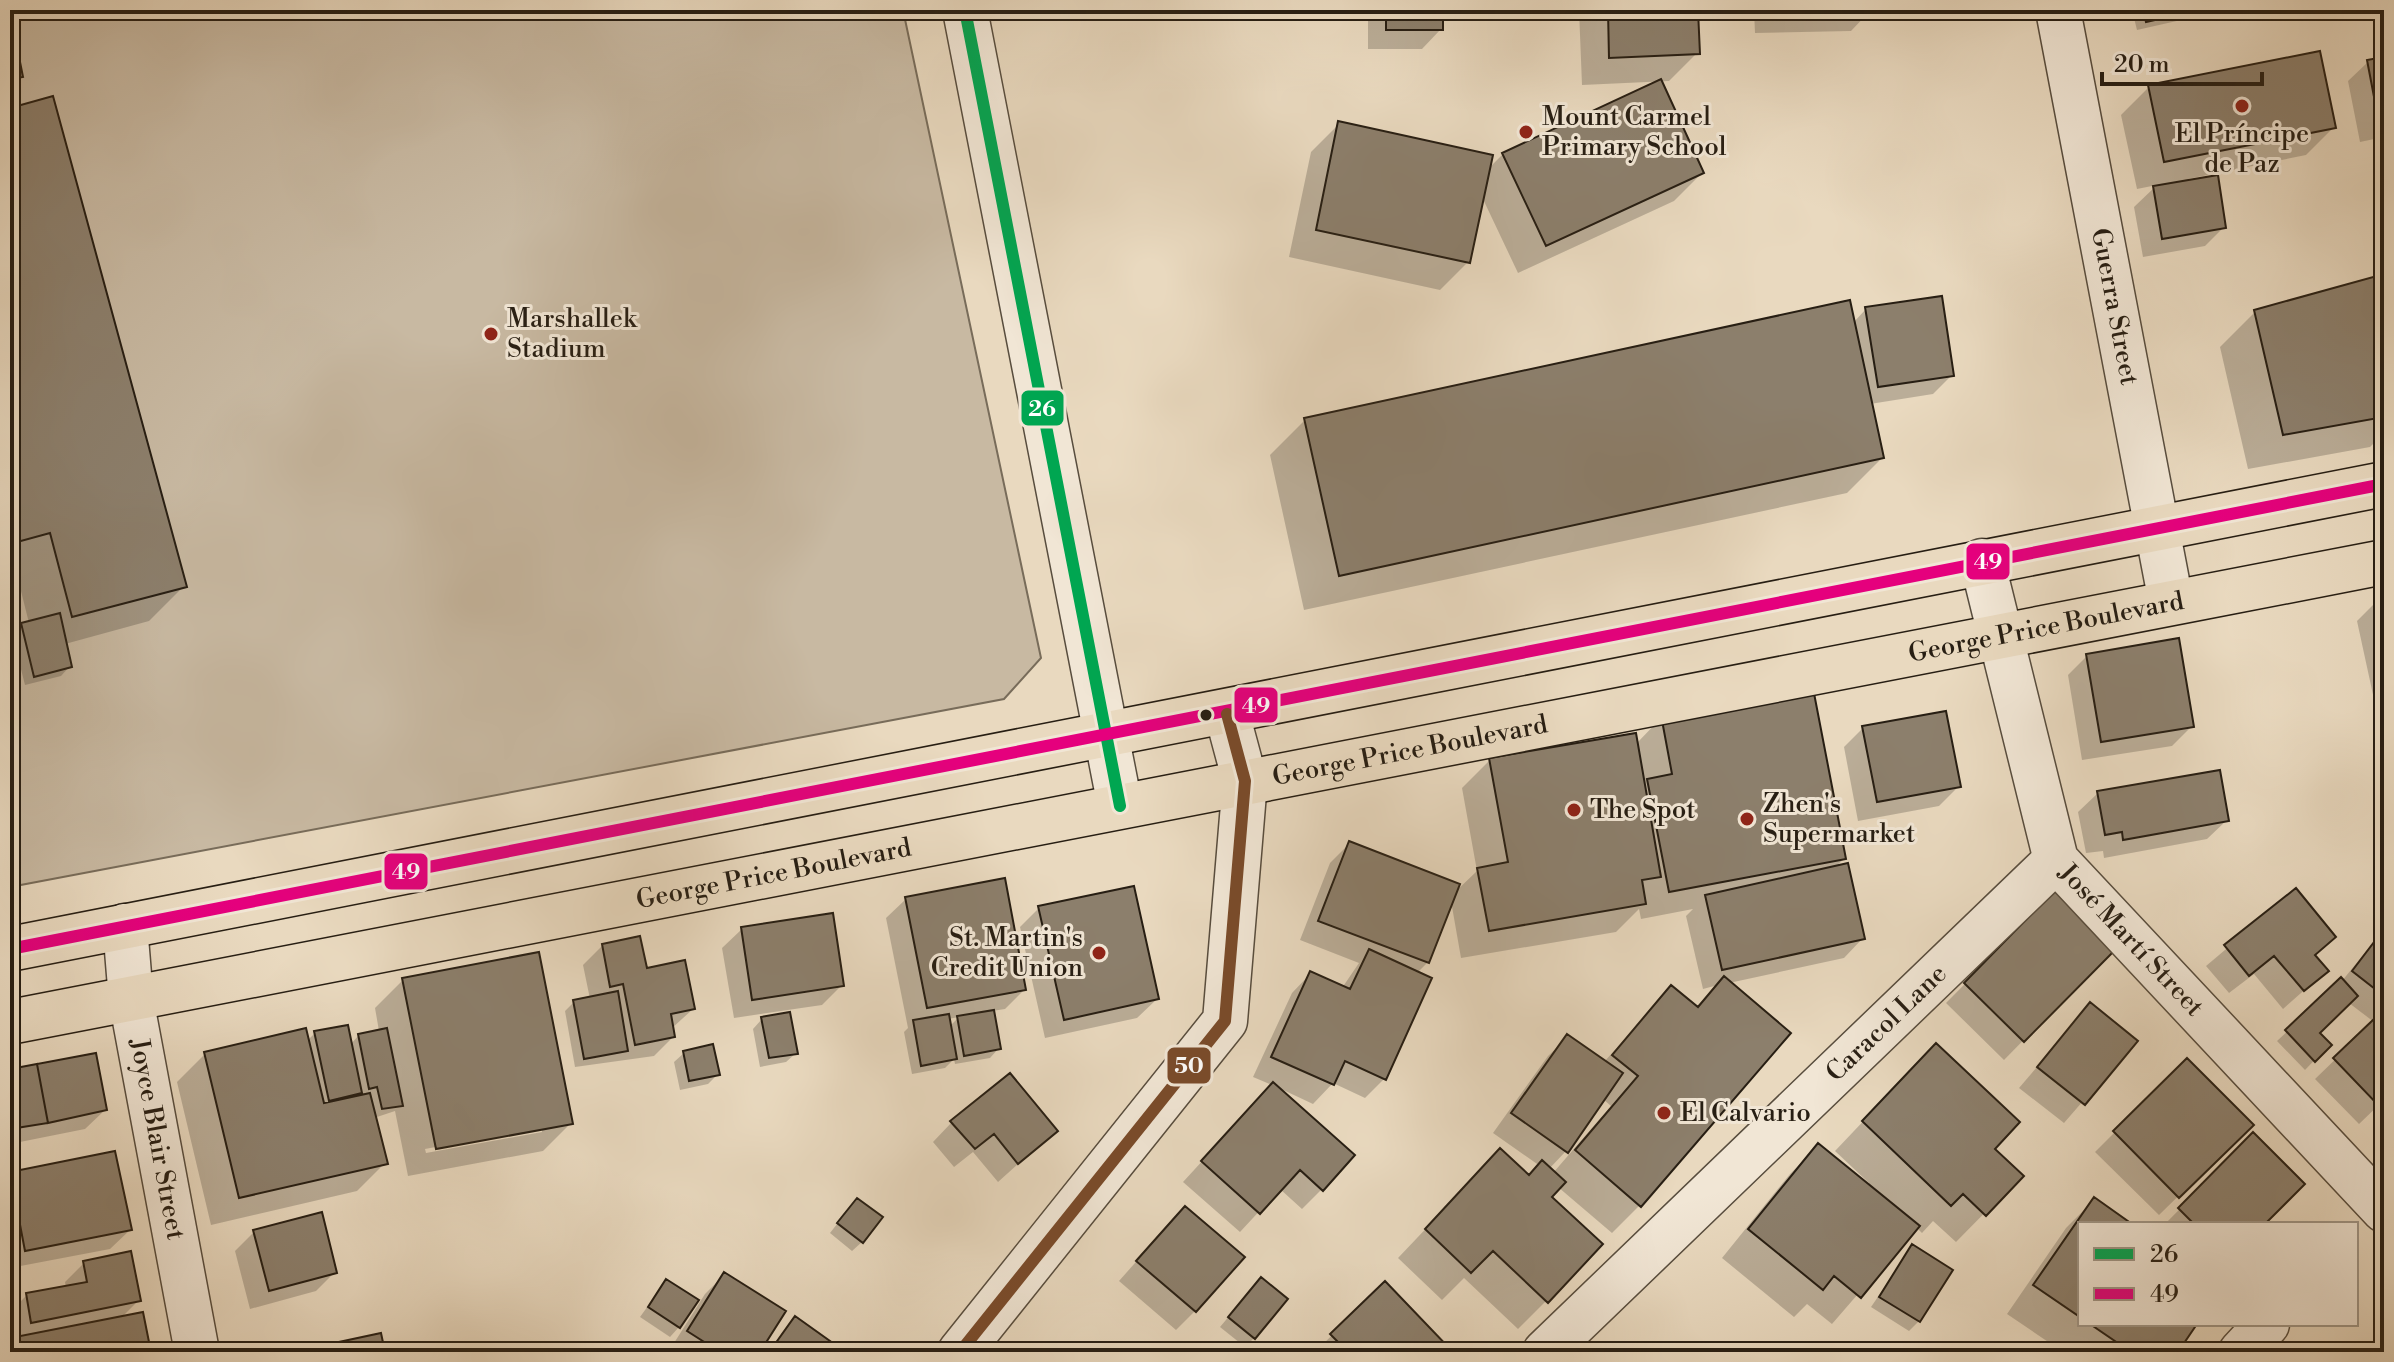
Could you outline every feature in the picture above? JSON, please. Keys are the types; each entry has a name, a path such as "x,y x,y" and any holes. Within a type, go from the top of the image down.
{"highway":[{"path":"10,949 1227,714 1982,561 2384,484"},
{"name":"George Price Boulevard","path":"10,1022 1998,634 2384,562"}],"street":[{"path":"965,10 1120,806"},
{"name":"Guerra Street","path":"2058,10 2171,602"},
{"name":"José Martí Street","path":"1982,561 2056,860 2373,1215"},
{"path":"960,1352 1225,1021 1245,781 1227,714"},
{"name":"Caracol Lane","path":"1545,1352 2056,860"},
{"name":"Joyce Blair Street","path":"125,926 131,999 197,1352"},
{"path":"2241,1352 2265,1326"}],"shaded area":[{"name":"Marshallek Stadium","path":"10,10 903,10 1041,658 1004,699 10,887"}],"building":[{"path":"1386,10 1443,10 1443,30 1386,30"},
{"path":"1608,10 1698,10 1700,54 1609,58"},
{"path":"2143,10 2199,10 2146,22"},
{"path":"10,12 23,77 10,79"},
{"name":"El Príncipe de Paz","path":"2320,51 2336,128 2164,162 2148,85"},
{"path":"2384,57 2384,122 2379,123 2367,60"},
{"path":"1661,79 1704,173 1546,246 1502,153"},
{"path":"53,96 187,587 72,617 50,533 10,544 10,108"},
{"path":"1338,121 1493,155 1470,263 1316,230"},
{"path":"2218,175 2226,228 2162,239 2153,186"},
{"path":"2384,274 2384,417 2283,435 2254,310"},
{"path":"1942,296 1954,376 1878,387 1865,307"},
{"path":"1850,300 1884,458 1339,576 1304,418"},
{"path":"2384,598 2384,639 2376,600"},
{"path":"60,613 72,667 34,677 21,623"},
{"path":"2179,638 2194,727 2101,742 2086,654"},
{"name":"Zhen's Supermarket","path":"1813,688 1846,859 1669,892 1647,779 1672,774 1661,715"},
{"path":"1946,711 1961,787 1877,802 1862,726"},
{"name":"The Spot","path":"1636,733 1661,877 1642,880 1646,904 1489,931 1477,868 1508,862 1489,758"},
{"path":"2220,770 2229,821 2123,840 2122,832 2105,835 2097,791"},
{"path":"1349,841 1460,884 1429,963 1318,921"},
{"path":"1848,863 1865,939 1722,970 1705,895"},
{"path":"1005,878 1026,990 927,1008 905,897"},
{"name":"St. Martin's Credit Union","path":"1134,886 1159,999 1064,1020 1038,906"},
{"path":"2057,888 2117,948 2024,1042 1964,983"},
{"path":"2296,888 2336,937 2315,955 2329,971 2304,991 2274,956 2249,976 2224,945"},
{"path":"833,913 844,986 752,1000 741,927"},
{"path":"2384,929 2384,996 2352,971"},
{"path":"640,936 647,968 685,960 695,1009 671,1014 675,1037 635,1045 623,984 610,987 602,944"},
{"path":"1369,949 1432,978 1386,1080 1345,1061 1334,1085 1271,1057 1310,971 1350,989"},
{"path":"539,952 573,1124 436,1149 402,978"},
{"name":"El Calvario","path":"1724,976 1791,1033 1641,1207 1575,1150 1638,1076 1612,1055 1671,985 1698,1007"},
{"path":"2341,977 2358,996 2320,1033 2332,1045 2315,1062 2285,1030"},
{"path":"618,991 628,1051 584,1059 573,1000"},
{"path":"2090,1002 2138,1041 2085,1105 2037,1067"},
{"path":"994,1010 1001,1049 964,1056 957,1016"},
{"path":"790,1012 798,1054 769,1058 761,1017"},
{"path":"949,1014 957,1059 921,1066 913,1020"},
{"path":"2374,1019 2384,1030 2384,1102 2379,1106 2333,1058"},
{"path":"348,1025 362,1093 329,1101 314,1031"},
{"path":"306,1028 324,1103 370,1093 388,1164 239,1198 204,1052"},
{"path":"387,1028 403,1106 382,1109 377,1087 369,1089 358,1034"},
{"path":"1567,1034 1623,1073 1568,1153 1511,1113"},
{"path":"1936,1043 2020,1122 1995,1149 2024,1176 1986,1216 1963,1194 1951,1206 1862,1121"},
{"path":"713,1044 720,1075 689,1081 683,1051"},
{"path":"96,1053 107,1110 48,1123 37,1064"},
{"path":"2187,1058 2254,1125 2179,1198 2113,1131"},
{"path":"37,1064 48,1123 10,1129 10,1069"},
{"path":"1010,1073 1058,1131 1018,1164 994,1134 975,1149 950,1121"},
{"path":"1273,1082 1355,1155 1323,1191 1300,1170 1260,1214 1201,1161"},
{"path":"2253,1132 2305,1184 2267,1222 2192,1222 2178,1208"},
{"path":"1818,1143 1920,1226 1861,1298 1834,1276 1823,1290 1748,1229"},
{"path":"1500,1148 1529,1175 1542,1160 1566,1182 1552,1197 1603,1244 1548,1303 1493,1251 1471,1273 1425,1229"},
{"path":"115,1151 132,1230 25,1251 10,1172"},
{"path":"2094,1197 2129,1222 2078,1222 2078,1316 2033,1285"},
{"path":"857,1198 883,1217 863,1243 837,1223"},
{"path":"1185,1206 1245,1257 1196,1312 1136,1261"},
{"path":"322,1212 337,1273 269,1291 253,1230"},
{"path":"1912,1244 1953,1270 1920,1322 1879,1297"},
{"path":"131,1251 141,1301 31,1323 26,1293 87,1282 83,1261"},
{"path":"724,1272 786,1311 760,1352 720,1352 687,1331"},
{"path":"1261,1277 1288,1299 1255,1339 1228,1317"},
{"path":"666,1279 699,1300 680,1328 648,1307"},
{"path":"1385,1281 1453,1352 1348,1352 1330,1334"},
{"path":"143,1312 151,1352 10,1352 10,1338"},
{"path":"795,1316 837,1346 833,1352 787,1352 775,1344"},
{"path":"2093,1326 2196,1326 2178,1352 2131,1352"},
{"path":"381,1333 385,1352 292,1352"}],"transit line":[{"name":"26","path":"965,10 1120,806"},
{"name":"49","path":"10,949 2384,484"},
{"name":"50","path":"960,1352 1225,1021 1245,781 1227,714"}],"place":[{"name":"El Príncipe de Paz","path":"2242,106"},
{"name":"Mount Carmel Primary School","path":"1526,132"},
{"name":"Marshallek Stadium","path":"491,334"},
{"name":"The Spot","path":"1574,810"},
{"name":"Zhen's Supermarket","path":"1747,819"},
{"name":"St. Martin's Credit Union","path":"1099,953"},
{"name":"El Calvario","path":"1664,1113"}]}
